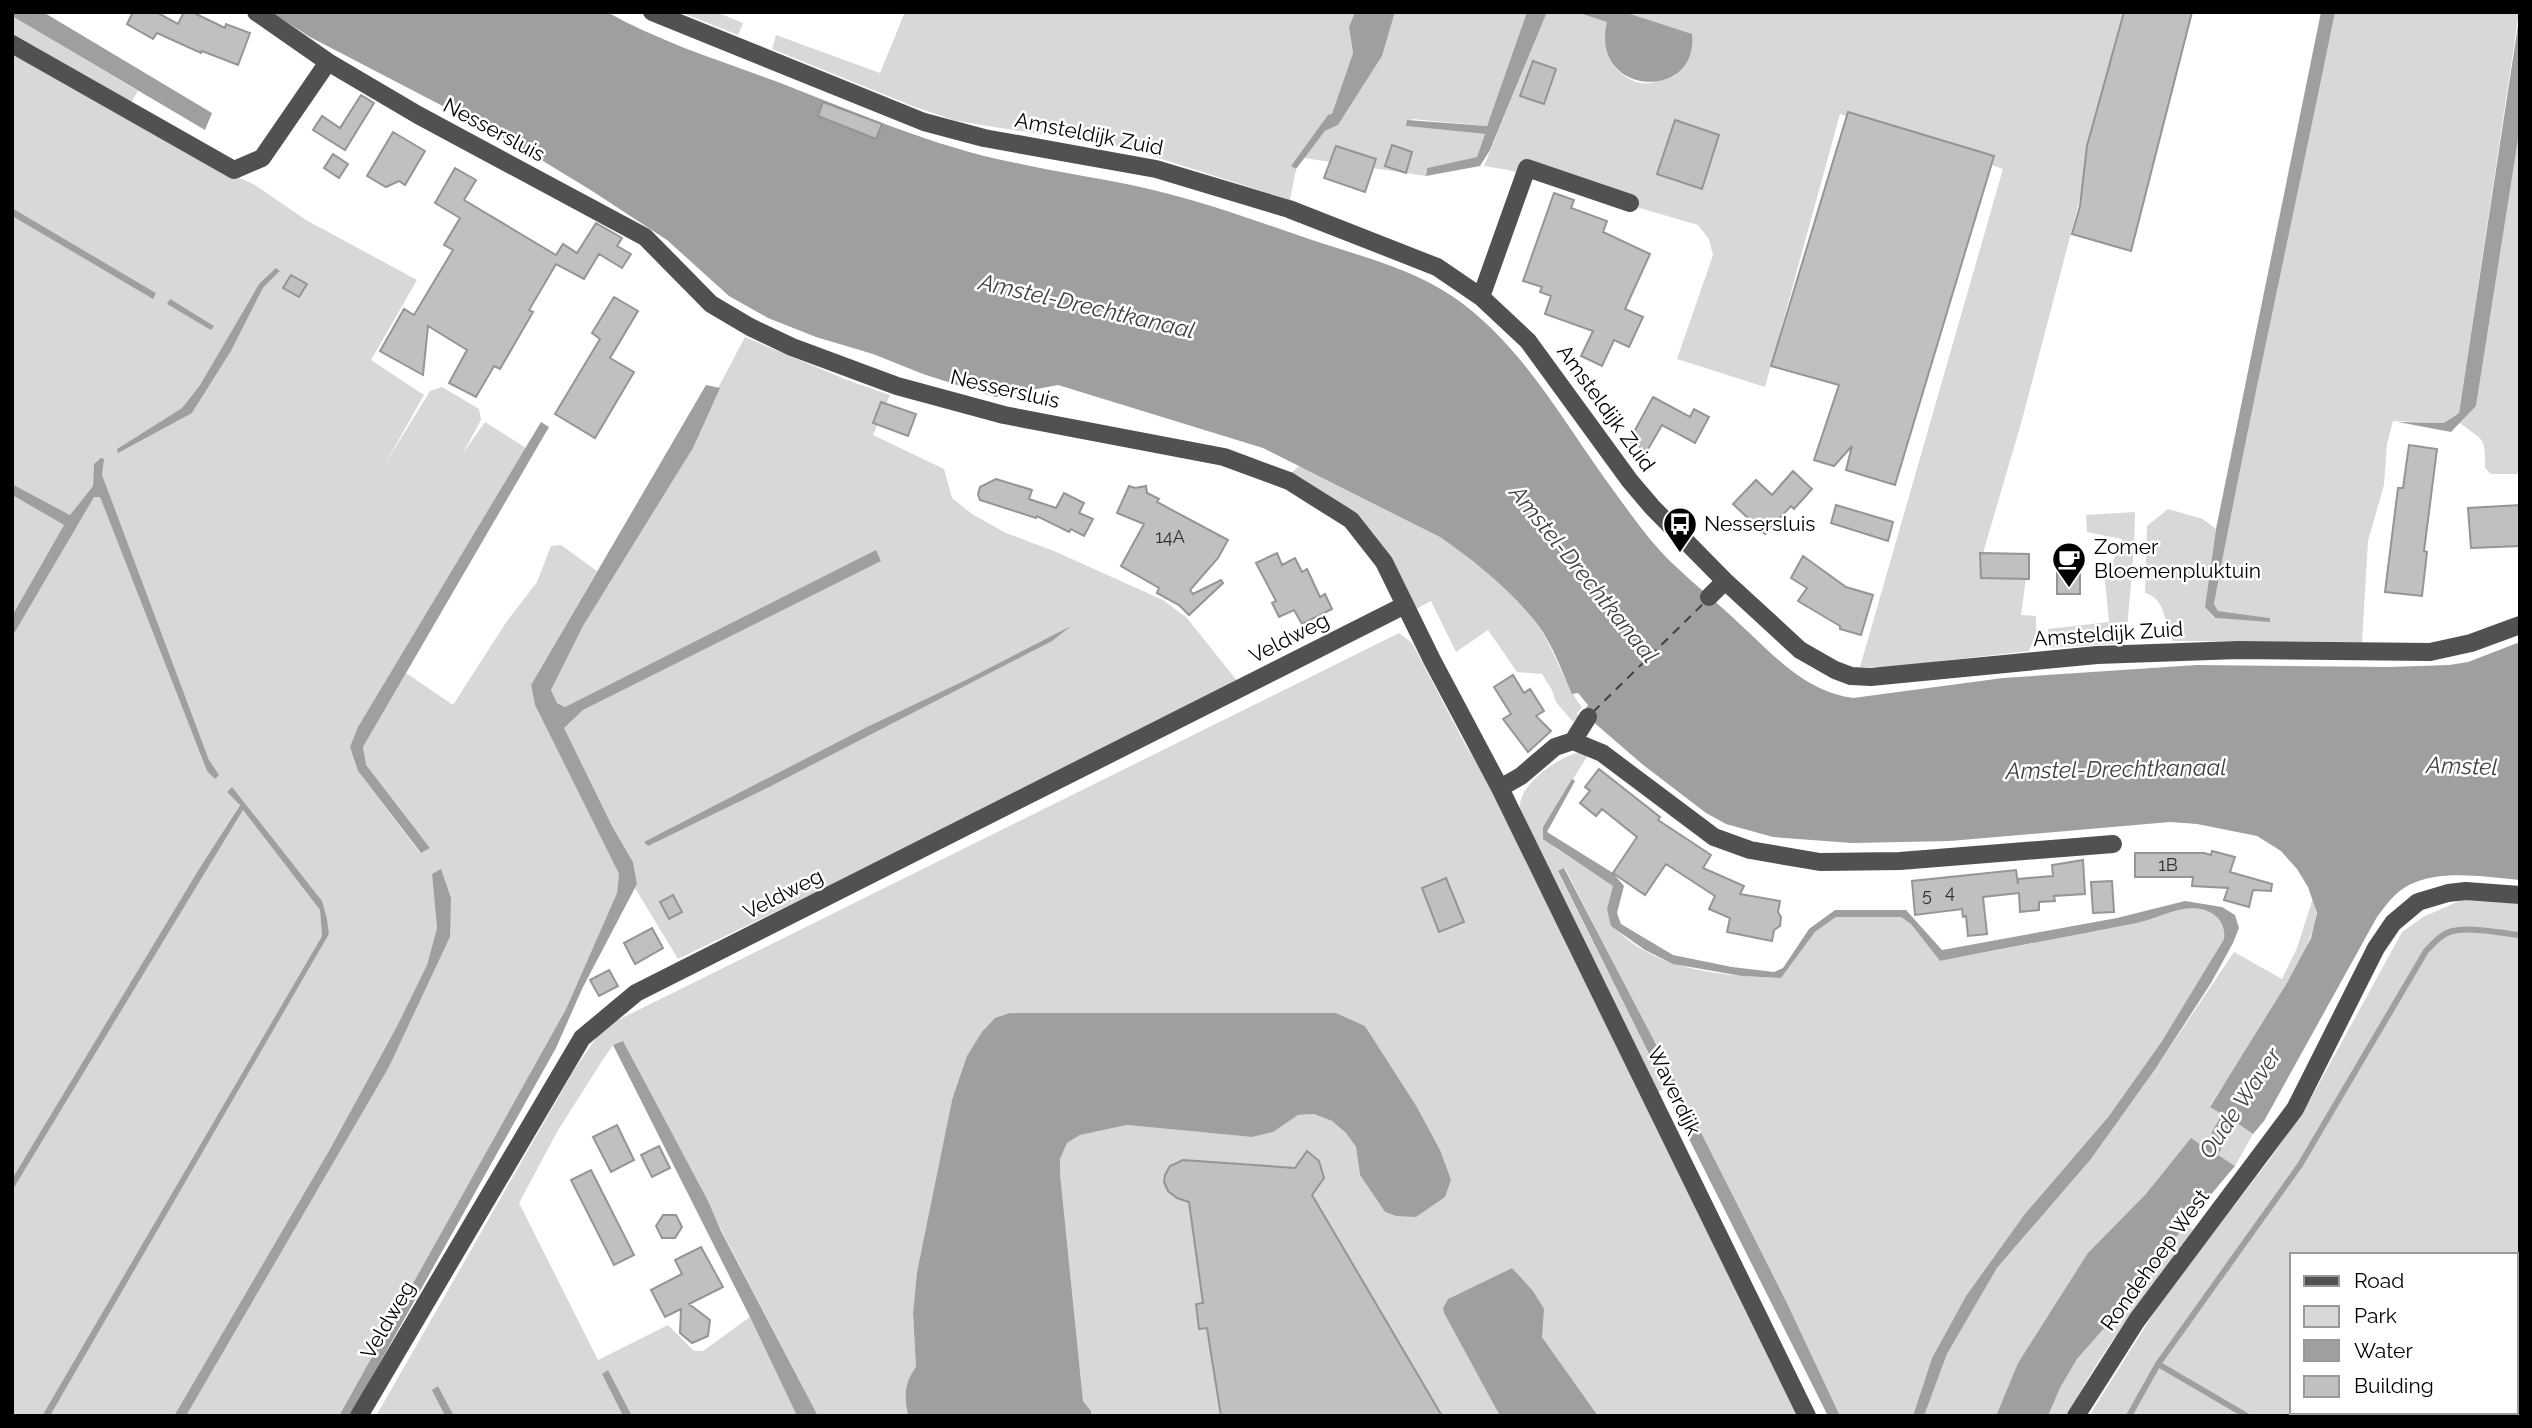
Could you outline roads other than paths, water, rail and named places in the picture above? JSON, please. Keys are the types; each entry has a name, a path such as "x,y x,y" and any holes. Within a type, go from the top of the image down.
{"street":[{"name":"Nessersluis","path":"256,12 328,62 418,115 645,237 711,304 792,348 897,386 991,412 1224,457 1289,481 1351,520 1384,562 1500,788"},
{"name":"Amsteldijk Zuid","path":"652,12 923,122 984,138 1156,169 1289,209 1437,267 1481,297 1534,349 1645,499 1726,581 1800,650 1816,661 1851,676 1894,676 2098,655 2238,650 2430,652 2471,643 2520,625"},
{"path":"12,44 234,170 262,158 328,62"},
{"path":"1481,297 1527,168 1630,203"},
{"path":"1710,597 1726,581"},
{"name":"Veldweg","path":"359,1416 582,1038 636,993 1405,605"},
{"path":"1500,788 1521,776 1555,747 1573,741 1588,717"},
{"path":"1573,741 1602,753 1714,838 1750,850 1820,862 1873,862 2113,844"},
{"name":"Waverdijk","path":"1500,788 1807,1416"},
{"name":"Rondehoep West","path":"2076,1416 2137,1320 2295,1110 2376,948 2393,922 2418,902 2448,892 2520,895"}],"water":[{"path":"12,12 43,12 212,113 205,130 12,16"},
{"path":"271,12 607,12 669,42 955,148 1033,167 1174,195 1368,258 1420,278 1452,296 1501,338 1542,388 1636,521 1672,563 1793,671 1806,681 1836,694 1853,698 2003,678 2197,665 2449,665 2468,662 2520,642 2520,880 2463,875 2435,877 2409,885 2387,903 2264,1121 2253,1134 2237,1123 2229,1133 2218,1155 2235,1166 2186,1224 2121,1309 2077,1359 2048,1416 1996,1416 2018,1363 2088,1253 2146,1194 2191,1138 2201,1145 2209,1137 2222,1114 2210,1107 2287,983 2311,938 2317,913 2308,887 2281,851 2257,836 2197,824 2170,822 1950,841 1852,843 1773,837 1726,824 1706,813 1642,764 1583,713 1588,705 1578,693 1572,694 1553,650 1538,625 1517,600 1492,577 1440,537 1263,448 1058,385 995,397 816,337 768,318 729,296 667,240 589,189 510,141 310,37"},
{"path":"1355,12 1395,12 1382,56 1338,125 1325,131 1296,169 1291,166 1328,115 1332,114 1353,53 1349,27"},
{"path":"1527,12 1547,12 1490,150 1480,166 1426,176 1427,168 1477,157 1485,134 1406,126 1407,120 1487,126"},
{"path":"1576,12 1624,12 1692,34 1690,56 1679,72 1663,80 1645,82 1628,77 1614,65 1606,47 1607,22"},
{"path":"2321,12 2335,12 2214,604 2218,611 2270,618 2270,622 2215,618 2205,607 2216,529"},
{"path":"2520,12 2520,127 2476,406 2451,432 2398,422 2444,423 2459,413"},
{"path":"12,208 156,293 153,299 12,216"},
{"path":"276,268 280,271 263,288 231,351 192,413 118,453 117,449 182,408 200,385 259,284"},
{"path":"170,299 214,326 211,330 167,304"},
{"path":"706,385 720,388 693,448 583,626 551,690 557,703 565,707 876,550 881,561 583,710 564,728 612,826 633,862 637,884 582,989 556,1048 350,1416 339,1416 566,1009 617,893 619,874 535,705 531,685"},
{"path":"541,422 549,427 363,747 366,765 430,848 421,853 358,771 350,747 358,727"},
{"path":"101,458 104,459 102,475 209,760 219,775 215,779 207,771 100,497 94,497 12,637 12,616 64,525 12,495 12,484 70,515 93,486 94,464"},
{"path":"1071,626 1052,641 771,786 648,846 644,842 867,727"},
{"path":"1572,779 1575,781 1547,832 1613,873 1624,886 1617,913 1621,924 1673,955 1774,972 1783,968 1809,929 1835,910 1906,910 1942,950 2117,918 2185,901 2222,907 2235,915 2239,928 2233,943 2211,983 2156,1068 2091,1159 1997,1268 1947,1354 1924,1416 1913,1416 1932,1358 1966,1296 2024,1215 2109,1116 2162,1041 2224,939 2222,923 2206,910 2192,908 2137,923 1940,961 1911,924 1901,917 1836,917 1815,932 1781,978 1742,976 1673,964 1645,950 1611,926 1607,909 1613,886 1543,839 1543,827"},
{"path":"232,787 322,901 329,934 50,1416 42,1416 322,936 320,910 243,810 12,1191 12,1179 240,805 227,792"},
{"path":"1564,868 1676,1083 1666,1088 1558,871"},
{"path":"441,869 451,898 450,937 389,1067 186,1416 174,1416 330,1149 427,965 437,928 432,874"},
{"path":"1010,1013 1336,1013 1365,1026 1417,1107 1440,1150 1451,1180 1445,1197 1416,1217 1396,1216 1385,1212 1360,1175 1356,1147 1346,1133 1332,1121 1314,1114 1298,1115 1273,1132 1252,1137 1127,1125 1080,1135 1067,1143 1060,1159 1060,1173 1083,1401 1092,1416 908,1416 906,1390 916,1367 913,1313 917,1272 952,1100 967,1056 982,1032 995,1018"},
{"path":"623,1041 818,1416 797,1416 613,1045"},
{"path":"1685,1101 1787,1303 1840,1416 1828,1416 1673,1107"},
{"path":"1512,1268 1533,1291 1544,1309 1542,1337 1598,1416 1500,1416 1443,1308 1448,1299"},
{"path":"608,1370 632,1416 623,1416 602,1374"},
{"path":"438,1386 454,1416 445,1416 432,1390"}],"waterway":[{"path":"2158,1364 2300,1165 2426,951 2441,937 2454,931 2483,930 2520,935"},
{"path":"2518,1330 2520,1317"},
{"path":"2129,1416 2158,1364 2247,1416"}],"place":[{"name":"Nessersluis","path":"1680,554"},
{"name":"Zomer Bloemenpluktuin","path":"2069,589"}],"water label":[{"name":"Amstel-Drechtkanaal","path":"1087,306"},
{"name":"Amstel-Drechtkanaal","path":"1584,574"},
{"name":"Amstel","path":"2462,766"},
{"name":"Amstel-Drechtkanaal","path":"2116,769"},
{"name":"Oude Waver","path":"2240,1103"}]}
